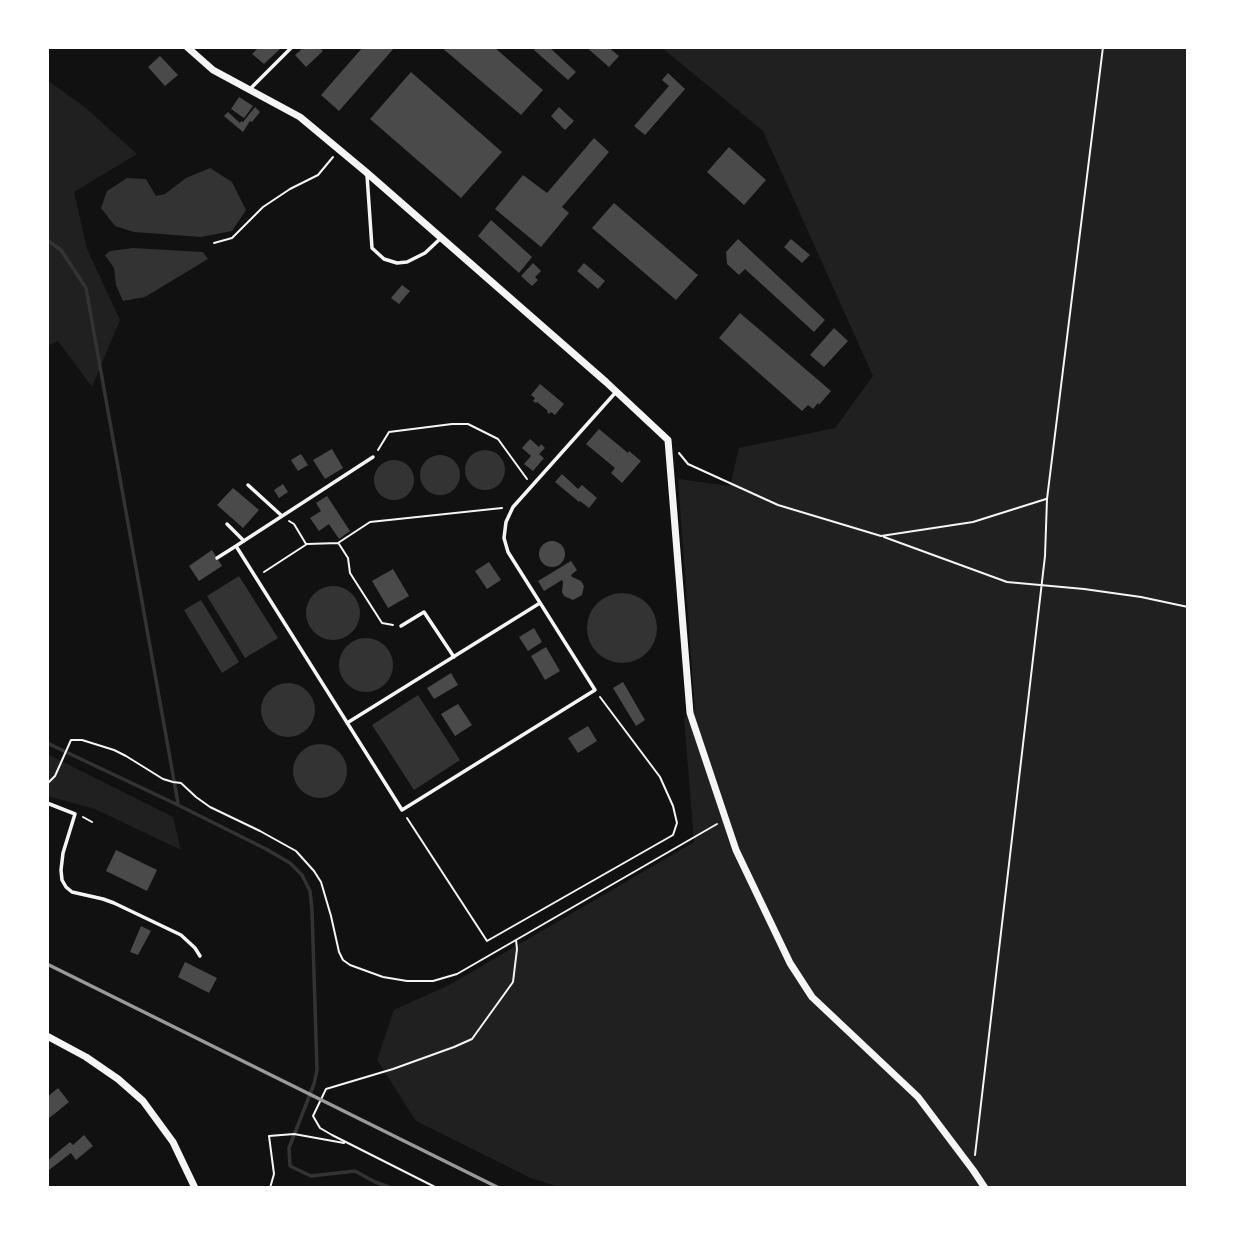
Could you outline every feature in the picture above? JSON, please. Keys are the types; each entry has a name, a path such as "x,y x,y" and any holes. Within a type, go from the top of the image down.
{"street":[{"path":"187,47 214,70 300,117 366,172 668,440 690,713 736,850 790,963 812,997 918,1097 985,1188"},
{"path":"47,1036 118,1079 143,1101 173,1142 195,1188"}],"lane":[{"path":"249,90 292,47"},
{"path":"366,172 372,248 384,259 397,263 407,262 425,253 441,238"},
{"path":"236,546 402,810 595,690 508,552 504,538 506,522 513,507 616,392"},
{"path":"217,558 373,457"},
{"path":"248,485 282,516"},
{"path":"227,524 244,541"},
{"path":"347,723 540,603"},
{"path":"401,626 425,612 454,657"},
{"path":"47,803 75,814 63,853 61,870 66,887 72,892 114,903 181,935 200,956"}],"path":[{"path":"973,1170 1045,556 1047,499 1104,47"},
{"path":"214,243 232,238 264,207 290,189 318,175 340,150"},
{"path":"373,457 389,432 468,424 498,439 532,486"},
{"path":"668,440 688,464 778,505 881,536 1007,582 1084,589 1188,607"},
{"path":"881,536 973,522 1047,499"},
{"path":"256,577 307,544 338,543 370,522 513,507"},
{"path":"282,516 294,524 307,544"},
{"path":"338,543 348,558 350,573 382,623 401,626"},
{"path":"402,810 487,941 673,835 677,823 673,806 660,777 595,690"},
{"path":"47,784 55,776 71,740 82,740 114,751 163,779 181,783 210,807 296,851 321,882 343,960 383,977 407,981 433,981 457,974 726,819"},
{"path":"75,814 92,822"},
{"path":"437,1188 320,1128 313,1116 326,1088 393,1069 472,1039 513,982 516,940"},
{"path":"271,1188 274,1174 269,1136 294,1134 348,1143"}],"shaded area":[{"path":"661,47 1188,47 1188,1188 563,1188 533,1179 416,1121 377,1060 394,1010 451,984 694,842 684,718 695,710 678,479 730,486 739,448 835,428 873,376 763,131"},
{"path":"47,80 86,108 137,154 74,192 87,249 120,320 92,387 58,341 47,346"},
{"path":"210,168 232,182 246,210 232,231 201,237 134,232 115,226 101,208 107,191 127,178 146,179 156,196 165,194 186,178"},
{"path":"133,248 203,252 208,259 145,297 123,301 116,285 114,268 105,255 110,251"},
{"path":"485,450 499,456 505,470 499,484 485,490 471,484 465,470 471,456"},
{"path":"440,455 454,461 460,475 454,489 440,495 426,489 420,475 426,461"},
{"path":"394,460 408,466 414,480 408,494 394,500 380,494 374,480 380,466"},
{"path":"239,576 278,638 245,658 207,596"},
{"path":"333,586 352,594 360,613 352,632 333,640 314,632 306,613 314,594"},
{"path":"622,593 647,603 657,628 647,653 622,663 597,653 587,628 597,603"},
{"path":"201,600 239,662 222,673 184,610"},
{"path":"366,638 385,646 393,665 385,684 366,692 347,684 339,665 347,646"},
{"path":"288,683 307,691 315,710 307,729 288,737 269,729 261,710 269,691"},
{"path":"418,695 460,760 414,790 372,725"},
{"path":"320,744 339,752 347,771 339,790 320,798 301,790 293,771 301,752"},
{"path":"47,754 173,817 181,850 95,809 47,796"}],"building":[{"path":"259,47 282,47 264,64 252,54"},
{"path":"304,47 319,47 323,51 306,67 295,55"},
{"path":"363,47 395,47 339,111 321,95"},
{"path":"441,47 494,47 543,90 521,115"},
{"path":"536,47 549,47 576,72 568,80 534,50"},
{"path":"586,47 608,47 619,56 609,67"},
{"path":"160,56 178,75 165,86 148,67"},
{"path":"411,72 502,152 461,198 370,119"},
{"path":"668,73 685,89 645,135 634,126 669,86 662,80"},
{"path":"239,97 253,106 244,118 231,109"},
{"path":"255,107 260,112 243,132 224,116 228,112 240,123"},
{"path":"559,107 574,121 565,130 551,116"},
{"path":"594,138 609,152 562,207 569,213 541,247 495,209 523,175 547,193"},
{"path":"729,147 766,180 744,205 707,172"},
{"path":"614,203 698,275 676,300 592,228"},
{"path":"491,220 532,257 519,273 478,236"},
{"path":"738,239 825,320 814,332 745,269 739,275 727,264 726,252"},
{"path":"791,239 810,255 802,263 784,247"},
{"path":"533,263 541,271 532,286 521,276"},
{"path":"584,263 605,281 598,289 577,271"},
{"path":"402,285 410,291 399,304 391,298"},
{"path":"740,313 831,391 819,405 818,403 813,409 808,405 802,411 719,338"},
{"path":"834,328 848,341 824,367 810,355"},
{"path":"540,384 564,404 555,415 551,412 549,414 533,401 535,398 531,395"},
{"path":"599,429 641,461 622,483 611,473 615,468 586,444"},
{"path":"530,439 539,447 541,444 545,448 539,454 544,458 533,471 524,464 531,456 522,448"},
{"path":"332,449 343,468 325,479 313,460"},
{"path":"301,454 308,465 298,471 291,460"},
{"path":"562,474 578,489 582,485 597,498 589,508 555,482"},
{"path":"283,484 288,492 279,498 274,490"},
{"path":"233,488 259,510 243,528 217,505"},
{"path":"327,496 350,531 339,539 329,524 319,531 310,518 321,511 316,503"},
{"path":"552,541 561,545 565,554 561,563 552,567 543,563 539,554 543,545"},
{"path":"212,550 222,566 199,581 189,566"},
{"path":"571,561 577,570 572,577 581,581 584,586 582,595 573,600 564,596 562,580 544,591 538,581"},
{"path":"489,562 501,580 487,589 475,571"},
{"path":"393,569 409,596 388,608 372,581"},
{"path":"534,628 542,642 528,651 519,637"},
{"path":"546,647 560,671 545,680 531,656"},
{"path":"451,673 458,685 434,699 427,688"},
{"path":"623,682 645,720 636,726 613,688"},
{"path":"458,704 472,725 455,736 441,714"},
{"path":"588,726 597,741 578,753 568,738"},
{"path":"116,850 157,870 147,891 106,871"},
{"path":"141,926 151,931 138,955 130,952"},
{"path":"185,962 217,978 209,993 178,977"},
{"path":"58,1088 69,1102 47,1120 47,1097"},
{"path":"84,1135 93,1146 76,1160 71,1153 49,1170 47,1168 47,1161 70,1142 73,1145"}],"waterway":[{"path":"47,240 61,250 86,288 178,803"},
{"path":"47,743 266,849 290,863 302,875 310,891 312,910 317,1070 289,1148 290,1166 311,1176 355,1171 392,1188"}],"railway":[{"path":"47,964 499,1188"}]}
